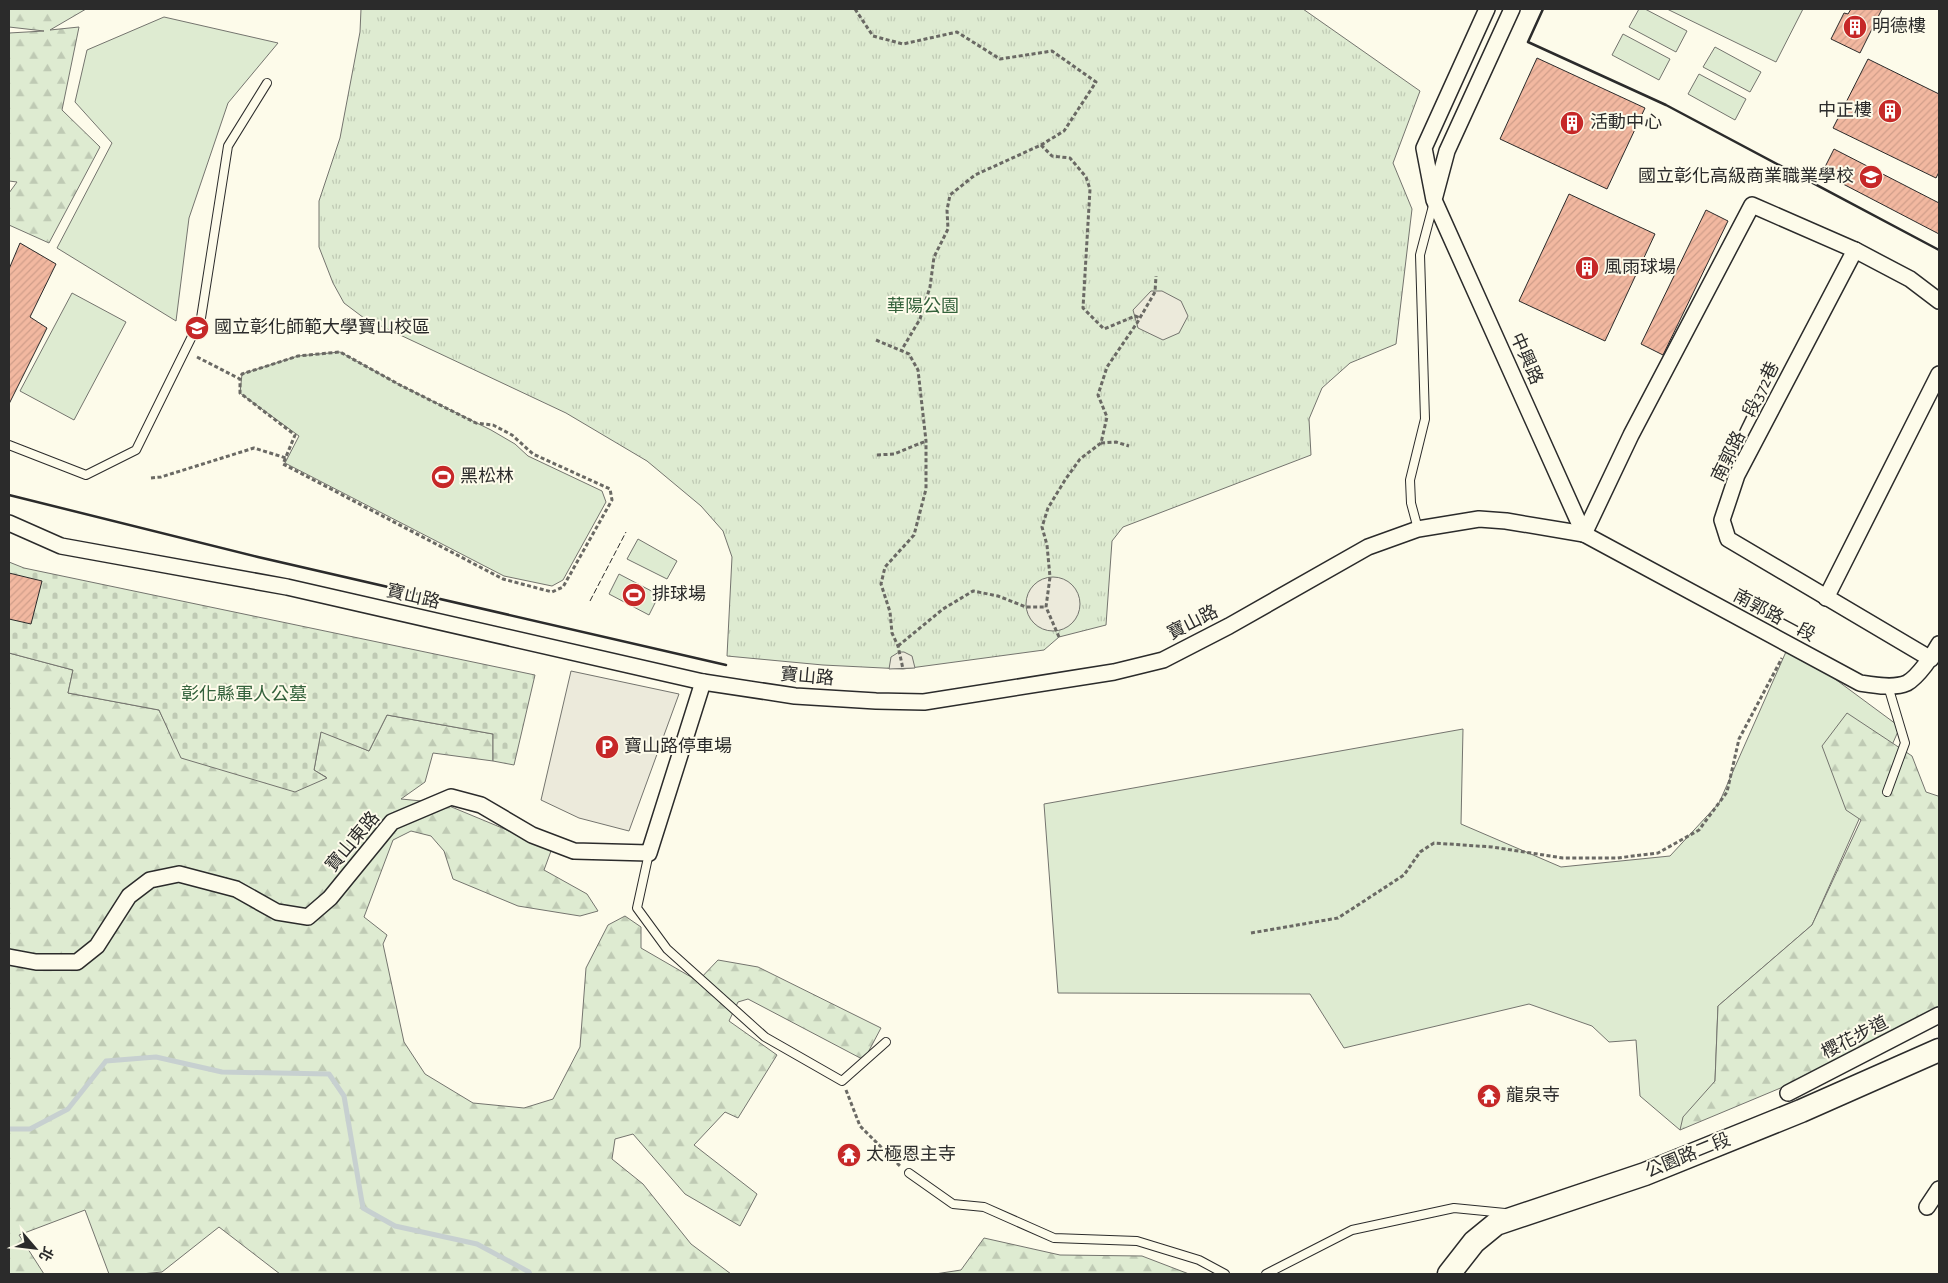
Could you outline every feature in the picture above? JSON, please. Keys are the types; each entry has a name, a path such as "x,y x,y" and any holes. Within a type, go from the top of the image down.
{"main road":[{"name":"公園路二段","path":"1449,1274 1474,1242 1496,1224 1645,1174 1801,1111 1939,1050"}],"street":[{"name":"中興路","path":"1487,9 1424,148 1434,200 1584,534"},
{"path":"1434,200 1447,151 1512,9"},
{"path":"1584,534 1631,435 1752,205 1855,250 1910,279 1939,301"},
{"name":"南郭路一段372巷","path":"1855,250 1737,476 1722,520 1728,539 1931,659"},
{"path":"1826,598 1939,374"},
{"name":"寶山路","path":"9,523 61,546 287,587 703,682 795,696 924,702 1114,672 1162,660 1229,626 1368,547 1418,529 1479,519 1506,521 1584,534"},
{"name":"南郭路一段","path":"1584,534 1860,683 1881,686 1907,683 1931,659 1939,644"},
{"path":"649,853 703,682"},
{"name":"寶山東路","path":"9,957 36,962 77,962 96,946 129,896 150,880 179,874 236,889 277,912 308,917 330,898 392,822 451,797 481,805 532,835 574,851 649,853"},
{"name":"櫻花步道","path":"1788,1093 1939,1015"},
{"path":"1927,1207 1939,1190"}],"lane":[{"path":"9,445 86,475 136,450 201,318 228,146 267,83"},
{"path":"1418,529 1411,503 1410,480 1426,419 1420,254 1434,200"},
{"path":"1887,792 1905,744 1888,686"},
{"path":"649,853 638,908 667,949 765,1037 842,1080 886,1042"},
{"path":"909,1173 953,1204 984,1207 1054,1238 1137,1241 1199,1260 1225,1274"},
{"path":"1266,1274 1352,1230 1454,1208 1527,1215"}],"path":[{"path":"855,9 873,36 903,44 957,32 1000,59 1052,51 1096,82 1064,131 1041,145 975,175 950,196 947,210 948,229 934,257 930,287 920,319 901,351"},
{"path":"1041,145 1052,156 1070,158 1086,177 1090,189 1083,308 1104,329 1135,316 1140,318"},
{"path":"1101,443 1107,417 1098,395 1107,367 1155,292 1156,276"},
{"path":"876,340 909,354 918,370 926,441 926,489 914,535 884,567 881,584 890,612 892,634 898,646 903,669"},
{"path":"340,352 476,423 493,425 512,435 533,454 610,489 612,500 563,587 552,592 503,579 283,464 295,436 240,393 240,379 242,374 298,356 340,352"},
{"path":"197,357 240,379"},
{"path":"877,455 894,454 926,441"},
{"path":"1059,637 1046,607 1050,577 1047,545 1042,527 1048,508 1080,459 1101,443 1116,442 1129,446"},
{"path":"151,478 161,477 254,448 286,458"},
{"path":"898,646 943,609 973,591 998,596 1026,606 1046,607"},
{"path":"1251,933 1338,918 1404,875 1420,852 1434,843 1492,847 1563,858 1618,858 1658,853 1699,830 1727,792 1739,740 1789,645"},
{"path":"842,1080 860,1126 909,1173"}],"green space":[{"path":"9,9 86,9 50,30 79,27 62,110 100,147 49,243 9,225 9,193 17,182 9,181 9,33 44,31 9,27"},
{"name":"華陽公園","path":"361,9 1303,9 1420,91 1393,163 1412,209 1396,344 1350,363 1322,388 1309,419 1311,455 1123,527 1112,541 1106,625 1059,637 1044,650 903,669 823,665 727,656 732,557 723,531 701,506 647,461 566,413 364,318 344,303 333,283 319,247 319,201 340,138 360,32"},
{"path":"1639,9 1645,9 1687,31 1676,52 1629,27"},
{"path":"1667,9 1803,9 1776,62"},
{"path":"164,17 278,43 228,103 189,218 176,321 57,248 112,143 75,102 87,50"},
{"path":"1623,34 1670,59 1659,80 1612,55"},
{"path":"1715,47 1761,72 1750,92 1703,67"},
{"path":"1699,74 1746,99 1735,120 1688,94"},
{"path":"72,293 126,322 74,420 20,391"},
{"name":"黑松林","path":"340,352 400,385 491,430 515,444 528,456 602,491 606,502 563,580 552,586 504,576 285,463 299,436 240,393 242,374 298,356"},
{"name":"排球場","path":"638,539 677,561 667,579 627,559"},
{"name":"彰化縣軍人公墓","path":"9,562 24,568 535,675 514,765 493,761 493,734 387,715 369,751 321,732 314,770 327,778 295,792 181,758 159,710 68,693 73,670 9,653"},
{"name":"排球場","path":"619,574 659,595 649,615 609,594"},
{"path":"1789,645 1900,727 1812,925 1718,1006 1715,1081 1680,1130 1640,1096 1636,1040 1609,1042 1592,1026 1529,1004 1344,1048 1310,994 1058,993 1044,804 1463,729 1461,824 1561,867 1670,856 1719,803"},
{"path":"9,653 73,670 68,693 159,710 182,758 326,777 314,770 321,731 369,751 387,715 493,734 493,761 433,753 425,782 401,799 442,803 543,845 551,851 544,870 587,894 598,911 580,916 518,906 453,879 444,851 431,836 411,831 393,840 364,917 387,935 383,944 404,1042 425,1074 473,1103 524,1108 553,1099 580,1047 586,968 608,925 625,916 641,927 641,948 698,981 718,960 758,967 881,1028 864,1060 748,999 738,1002 729,1021 777,1055 738,1118 725,1112 694,1145 757,1194 740,1226 685,1194 633,1134 615,1139 612,1159 643,1184 691,1244 731,1274 280,1274 219,1227 162,1272 109,1274 85,1210 19,1235 44,1274 9,1274"},
{"path":"1847,713 1912,756 1926,792 1939,795 1939,1012 1850,1059 1680,1130 1683,1117 1715,1081 1718,1006 1812,925 1861,820 1846,810 1822,746"},
{"path":"984,1238 1060,1255 1142,1256 1189,1274 935,1274 961,1270"}],"shaded area":[{"path":"1151,291 1162,291 1181,301 1188,316 1179,333 1163,340 1138,328 1133,310"},
{"path":"1048,577 1058,577 1068,581 1076,589 1080,604 1076,619 1068,627 1058,631 1048,631 1038,627 1030,619 1026,609 1026,599 1030,589 1038,581"},
{"path":"899,652 912,656 915,668 889,669 891,657"},
{"name":"寶山路停車場","path":"571,671 679,694 629,831 579,818 541,800"}],"building":[{"name":"明德樓","path":"1851,9 1882,9 1860,53 1831,39 1844,13 1848,14"},
{"name":"活動中心","path":"1537,58 1645,108 1607,189 1500,139"},
{"name":"中正樓","path":"1868,59 1939,94 1939,172 1936,178 1833,128"},
{"path":"1834,149 1939,203 1939,234 1822,173"},
{"name":"風雨球場","path":"1569,194 1655,234 1605,341 1519,301"},
{"path":"1706,210 1728,221 1663,355 1641,344"},
{"path":"20,243 56,264 30,317 47,328 9,404 9,269"},
{"path":"9,573 42,581 31,624 9,619"}],"waterway":[{"path":"9,1129 30,1129 68,1109 106,1061 156,1057 222,1072 329,1074 344,1096 363,1208 395,1226 477,1244 530,1274"}],"fence":[{"path":"590,601 626,532"}],"wall":[{"path":"1543,9 1528,42 1666,105 1939,250"},
{"path":"9,495 258,557 726,665"}],"place":[{"name":"明德樓","path":"1855,27"},
{"name":"中正樓","path":"1890,111"},
{"name":"活動中心","path":"1572,123"},
{"name":"國立彰化高級商業職業學校","path":"1871,177"},
{"name":"風雨球場","path":"1587,268"},
{"name":"國立彰化師範大學寶山校區","path":"197,328"},
{"name":"黑松林","path":"443,477"},
{"name":"排球場","path":"634,595"},
{"name":"寶山路停車場","path":"607,747"},
{"name":"龍泉寺","path":"1489,1096"},
{"name":"太極恩主寺","path":"849,1155"}]}
